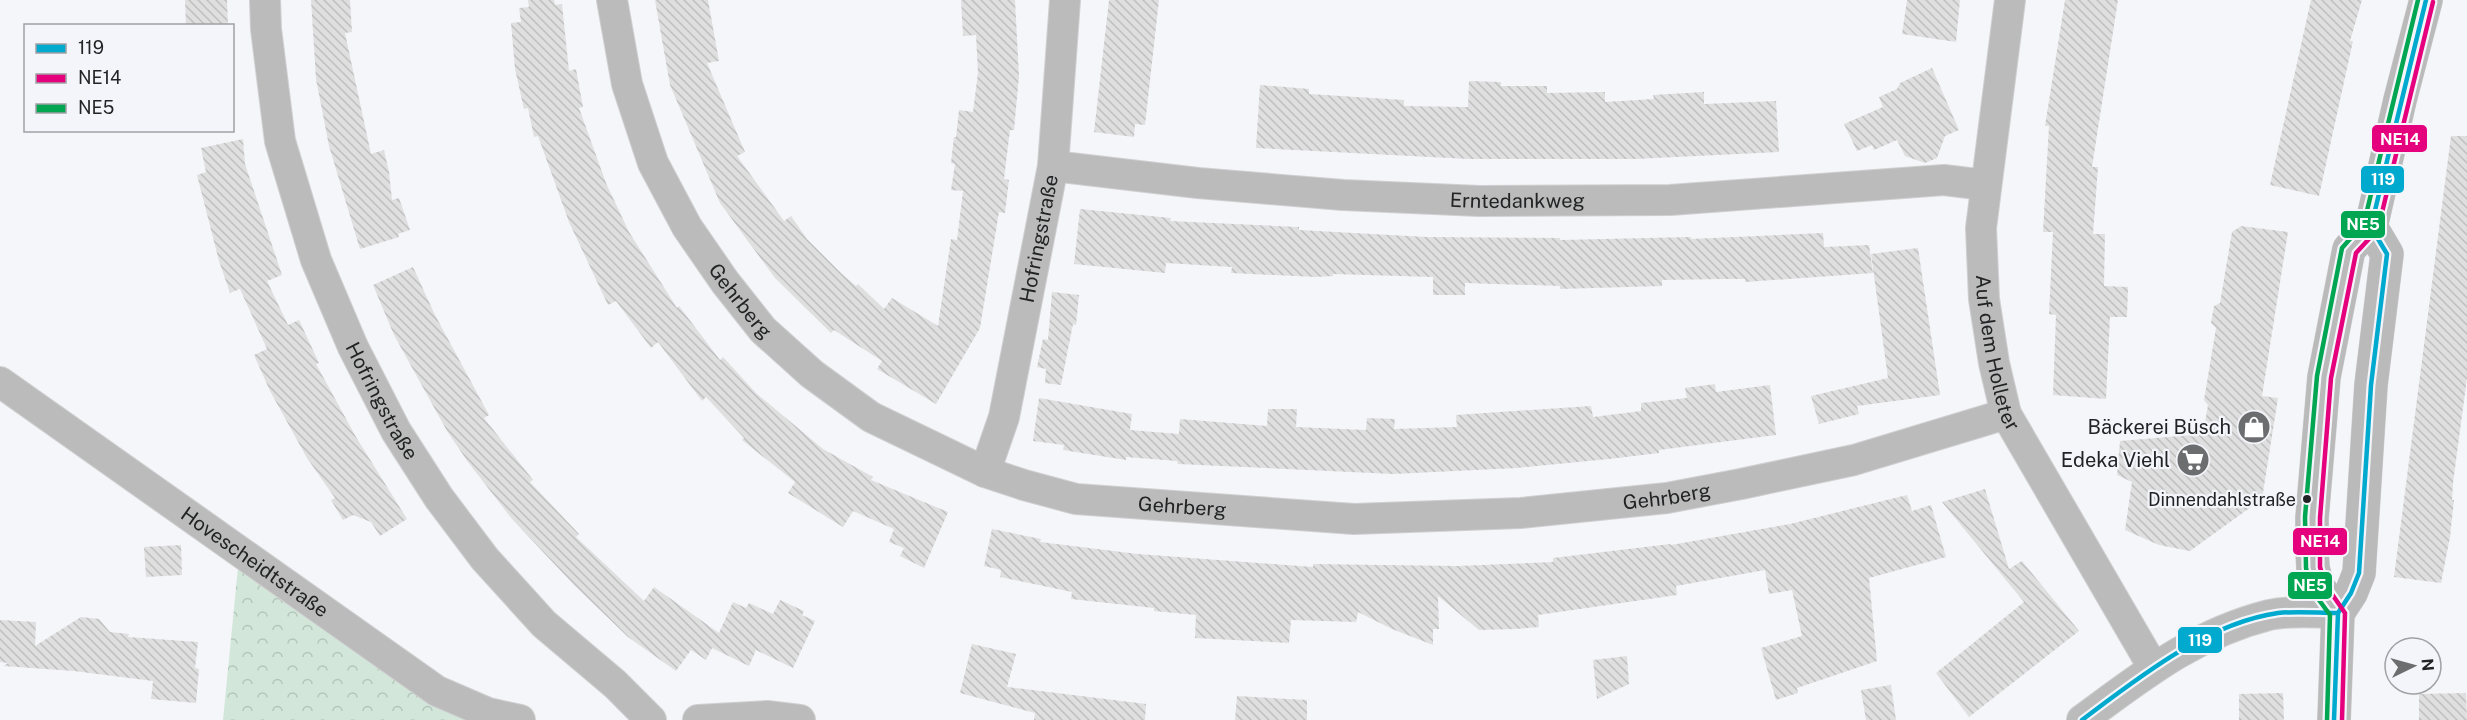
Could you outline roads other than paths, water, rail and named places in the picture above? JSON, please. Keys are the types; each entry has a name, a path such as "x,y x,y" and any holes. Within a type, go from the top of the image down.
{"main road":[{"path":"2338,613 2318,586 2313,568 2312,518 2324,377 2349,249 2371,227 2426,0"},
{"path":"2334,720 2338,613 2351,593 2359,573 2371,385 2387,254 2371,227"}],"street":[{"name":"Hofringstraße","path":"266,0 266,29 280,141 316,261 353,347 396,431 439,498 485,559 544,624 615,684 651,720"},
{"name":"Gehrberg","path":"612,0 627,84 654,163 687,227 725,282 763,330 812,374 871,417 985,472 1076,499 1354,519 1521,513 1666,498 1741,484 1854,460 2006,414"},
{"name":"Hofringstraße","path":"985,472 1004,417 1053,166 1065,0"},
{"name":"Auf dem Holleter","path":"2010,0 1981,228 1984,299 1994,363 2006,414 2153,667"},
{"name":"Erntedankweg","path":"1053,166 1198,183 1343,195 1479,201 1670,200 1944,180 1985,185"},
{"name":"Hovescheidtstraße","path":"0,382 437,691 488,713 520,720"},
{"path":"2082,720 2153,667 2189,646 2226,629 2270,615 2338,613"},
{"path":"698,720 767,716 801,720"}],"place":[{"name":"Bäckerei Büsch","path":"2254,427"},
{"name":"Edeka Viehl","path":"2193,460"},
{"name":"Dinnendahlstraße","path":"2307,499"}]}
